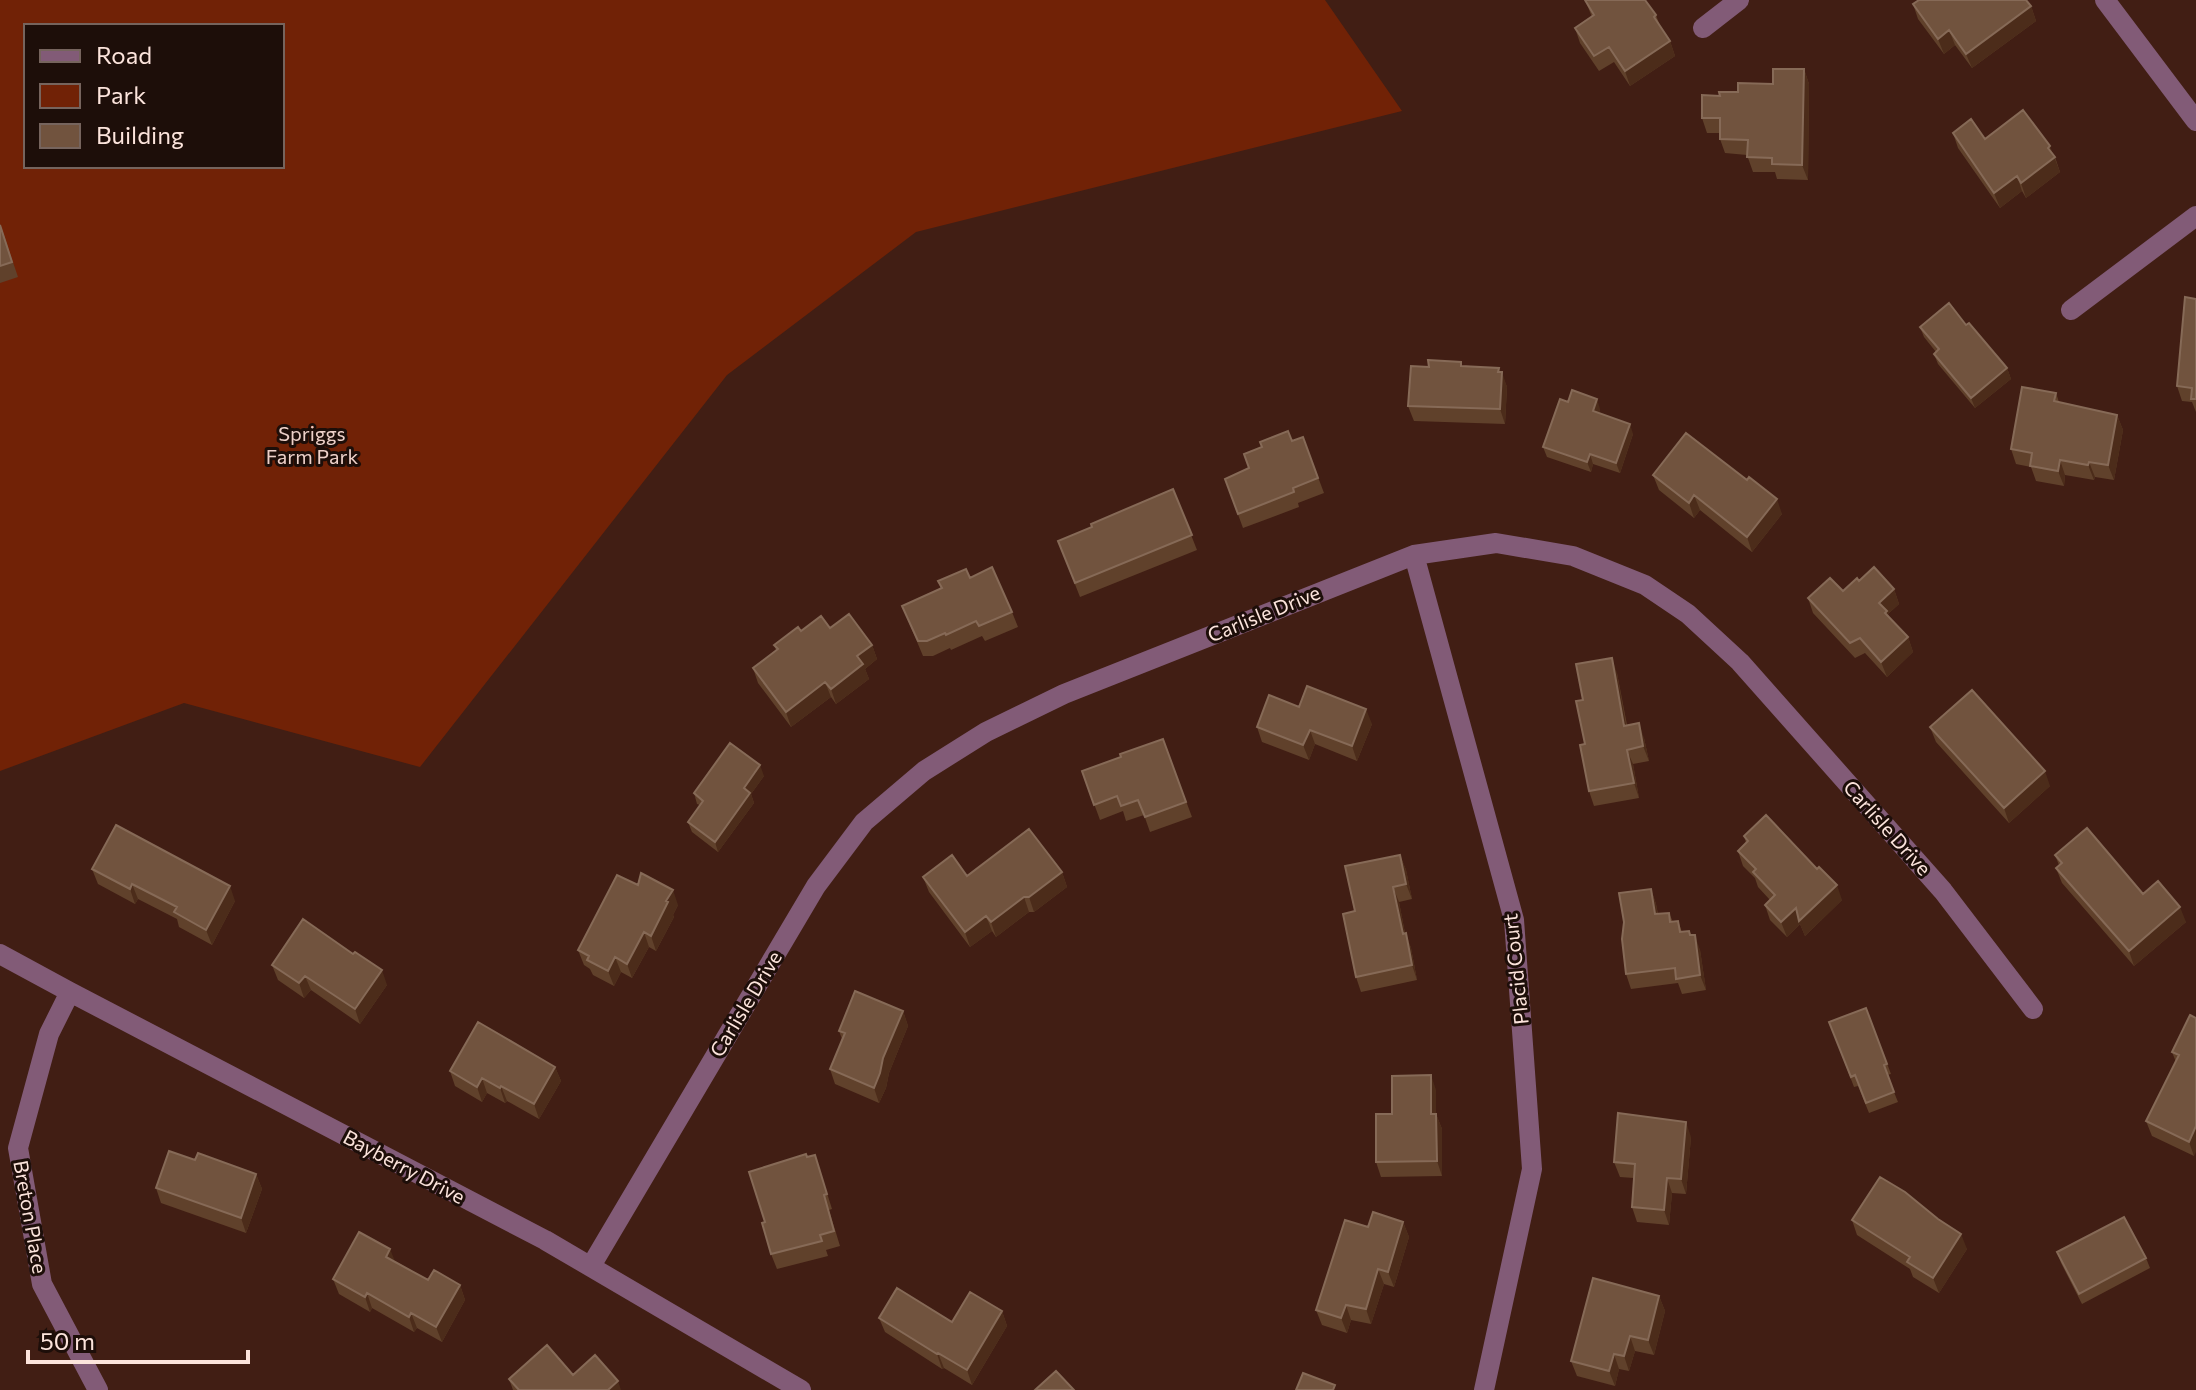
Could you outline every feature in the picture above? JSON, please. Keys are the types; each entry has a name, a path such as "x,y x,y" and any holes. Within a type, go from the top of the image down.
{"street":[{"path":"1703,28 1739,0"},
{"path":"2105,0 2196,121"},
{"path":"2071,310 2196,216"},
{"name":"Carlisle Drive","path":"591,1266 816,886 864,822 924,771 986,732 1064,694 1414,555 1496,543 1573,556 1645,585 1688,614 1740,662 1943,891 2033,1009"},
{"name":"Placid Court","path":"1414,555 1514,920 1532,1169 1484,1390"},
{"name":"Bayberry Drive","path":"0,954 545,1240 801,1390"},
{"name":"Breton Place","path":"70,992 49,1034 18,1148 42,1284 98,1390"}],"green space":[{"name":"Spriggs Farm Park","path":"0,0 1325,0 1402,111 916,232 727,375 420,767 184,703 0,771"}],"building":[{"path":"1585,0 1645,0 1670,41 1625,71 1609,47 1594,56 1575,28 1594,15"},
{"path":"1919,0 2026,0 2031,6 1966,54 1949,30 1938,39 1913,4"},
{"path":"1773,69 1804,69 1802,165 1772,164 1772,158 1747,157 1748,140 1720,139 1720,118 1702,118 1702,95 1720,96 1719,92 1738,92 1738,83 1773,84"},
{"path":"2023,110 2055,157 2021,183 2017,176 1994,193 1953,133 1971,119 1985,139"},
{"path":"0,225 12,262 0,266"},
{"path":"2185,297 2196,299 2196,399 2191,399 2192,388 2177,386"},
{"path":"1949,303 2007,368 1971,398 1934,354 1939,349 1920,327"},
{"path":"1428,360 1499,368 1498,372 1502,372 1500,409 1408,406 1411,366 1429,367"},
{"path":"2022,387 2056,393 2054,401 2117,415 2108,465 2060,460 2058,471 2030,466 2032,453 2011,449"},
{"path":"1572,390 1597,399 1593,411 1630,424 1616,463 1590,454 1587,462 1543,447 1560,399 1568,402"},
{"path":"1288,431 1292,441 1303,437 1318,478 1293,488 1294,492 1238,514 1225,479 1249,468 1244,454 1262,447 1260,442"},
{"path":"1686,433 1777,499 1747,537 1694,495 1689,503 1653,475"},
{"path":"1173,489 1192,535 1075,583 1058,541"},
{"path":"992,567 1012,612 979,626 976,621 946,635 918,641 902,606 942,588 938,581 966,569 970,578"},
{"path":"1874,567 1894,589 1879,603 1908,637 1881,662 1860,638 1850,643 1808,598 1830,578 1843,591"},
{"path":"849,614 872,645 857,656 863,664 831,689 825,682 786,712 753,668 778,649 774,645 798,627 801,631 821,616 830,628"},
{"path":"1612,658 1624,726 1639,723 1643,746 1627,750 1634,783 1589,791 1580,745 1585,744 1576,701 1583,700 1576,664"},
{"path":"1307,686 1366,709 1352,746 1310,730 1303,745 1257,727 1269,695 1299,707"},
{"path":"1972,690 2045,771 2004,808 1930,727"},
{"path":"1163,739 1186,802 1145,817 1138,800 1121,806 1117,796 1094,805 1082,771"},
{"path":"730,743 760,765 744,788 750,793 715,842 688,822 703,801 694,793"},
{"path":"1766,815 1817,869 1819,867 1837,885 1799,921 1796,908 1781,922 1765,905 1775,895 1738,851 1748,841 1744,836"},
{"path":"116,825 230,886 206,930 174,912 177,907 132,884 130,889 92,869"},
{"path":"2087,828 2143,894 2158,881 2180,907 2129,951 2056,868 2062,863 2055,855"},
{"path":"1029,829 1062,872 991,922 986,916 965,932 923,877 952,855 967,876"},
{"path":"1400,855 1406,884 1393,887 1412,965 1356,977 1343,914 1355,911 1345,866"},
{"path":"641,873 673,890 651,936 644,932 627,964 615,957 608,971 587,960 589,956 578,950 617,875 638,885"},
{"path":"1651,889 1655,914 1669,913 1670,922 1678,921 1680,932 1689,931 1690,935 1695,935 1700,975 1676,979 1675,968 1626,974 1622,939 1624,922 1619,893"},
{"path":"303,919 382,970 355,1009 305,976 299,983 272,965"},
{"path":"855,991 903,1011 874,1088 830,1069 845,1033 839,1031"},
{"path":"1866,1008 1894,1092 1866,1103 1855,1075 1851,1077 1829,1022"},
{"path":"2190,1015 2196,1018 2196,1126 2189,1142 2146,1121 2179,1055 2172,1052"},
{"path":"478,1022 555,1067 534,1104 482,1078 477,1087 450,1071"},
{"path":"1431,1075 1431,1114 1436,1114 1437,1161 1376,1162 1376,1114 1392,1114 1392,1076"},
{"path":"1618,1113 1686,1122 1681,1179 1667,1178 1664,1210 1632,1207 1635,1164 1614,1162"},
{"path":"169,1151 195,1160 198,1153 256,1174 241,1218 156,1188"},
{"path":"806,1154 807,1157 815,1155 834,1231 820,1235 822,1241 771,1254 762,1223 765,1222 749,1172"},
{"path":"1880,1177 1961,1234 1933,1278 1907,1262 1910,1257 1852,1220"},
{"path":"1373,1212 1403,1222 1388,1272 1378,1269 1366,1309 1346,1305 1341,1318 1316,1310 1345,1220 1368,1227"},
{"path":"2124,1217 2146,1258 2079,1294 2057,1252"},
{"path":"359,1232 390,1249 386,1257 428,1280 434,1270 460,1285 436,1327 411,1313 409,1317 367,1293 365,1297 333,1279"},
{"path":"1593,1278 1659,1296 1648,1340 1630,1336 1624,1356 1614,1354 1609,1371 1571,1361"},
{"path":"897,1288 952,1322 970,1292 1002,1311 967,1370 879,1318"},
{"path":"547,1345 573,1375 595,1355 618,1381 608,1390 519,1390 509,1379"},
{"path":"1056,1371 1074,1390 1035,1390"},
{"path":"1303,1373 1335,1385 1333,1390 1296,1390"}]}
